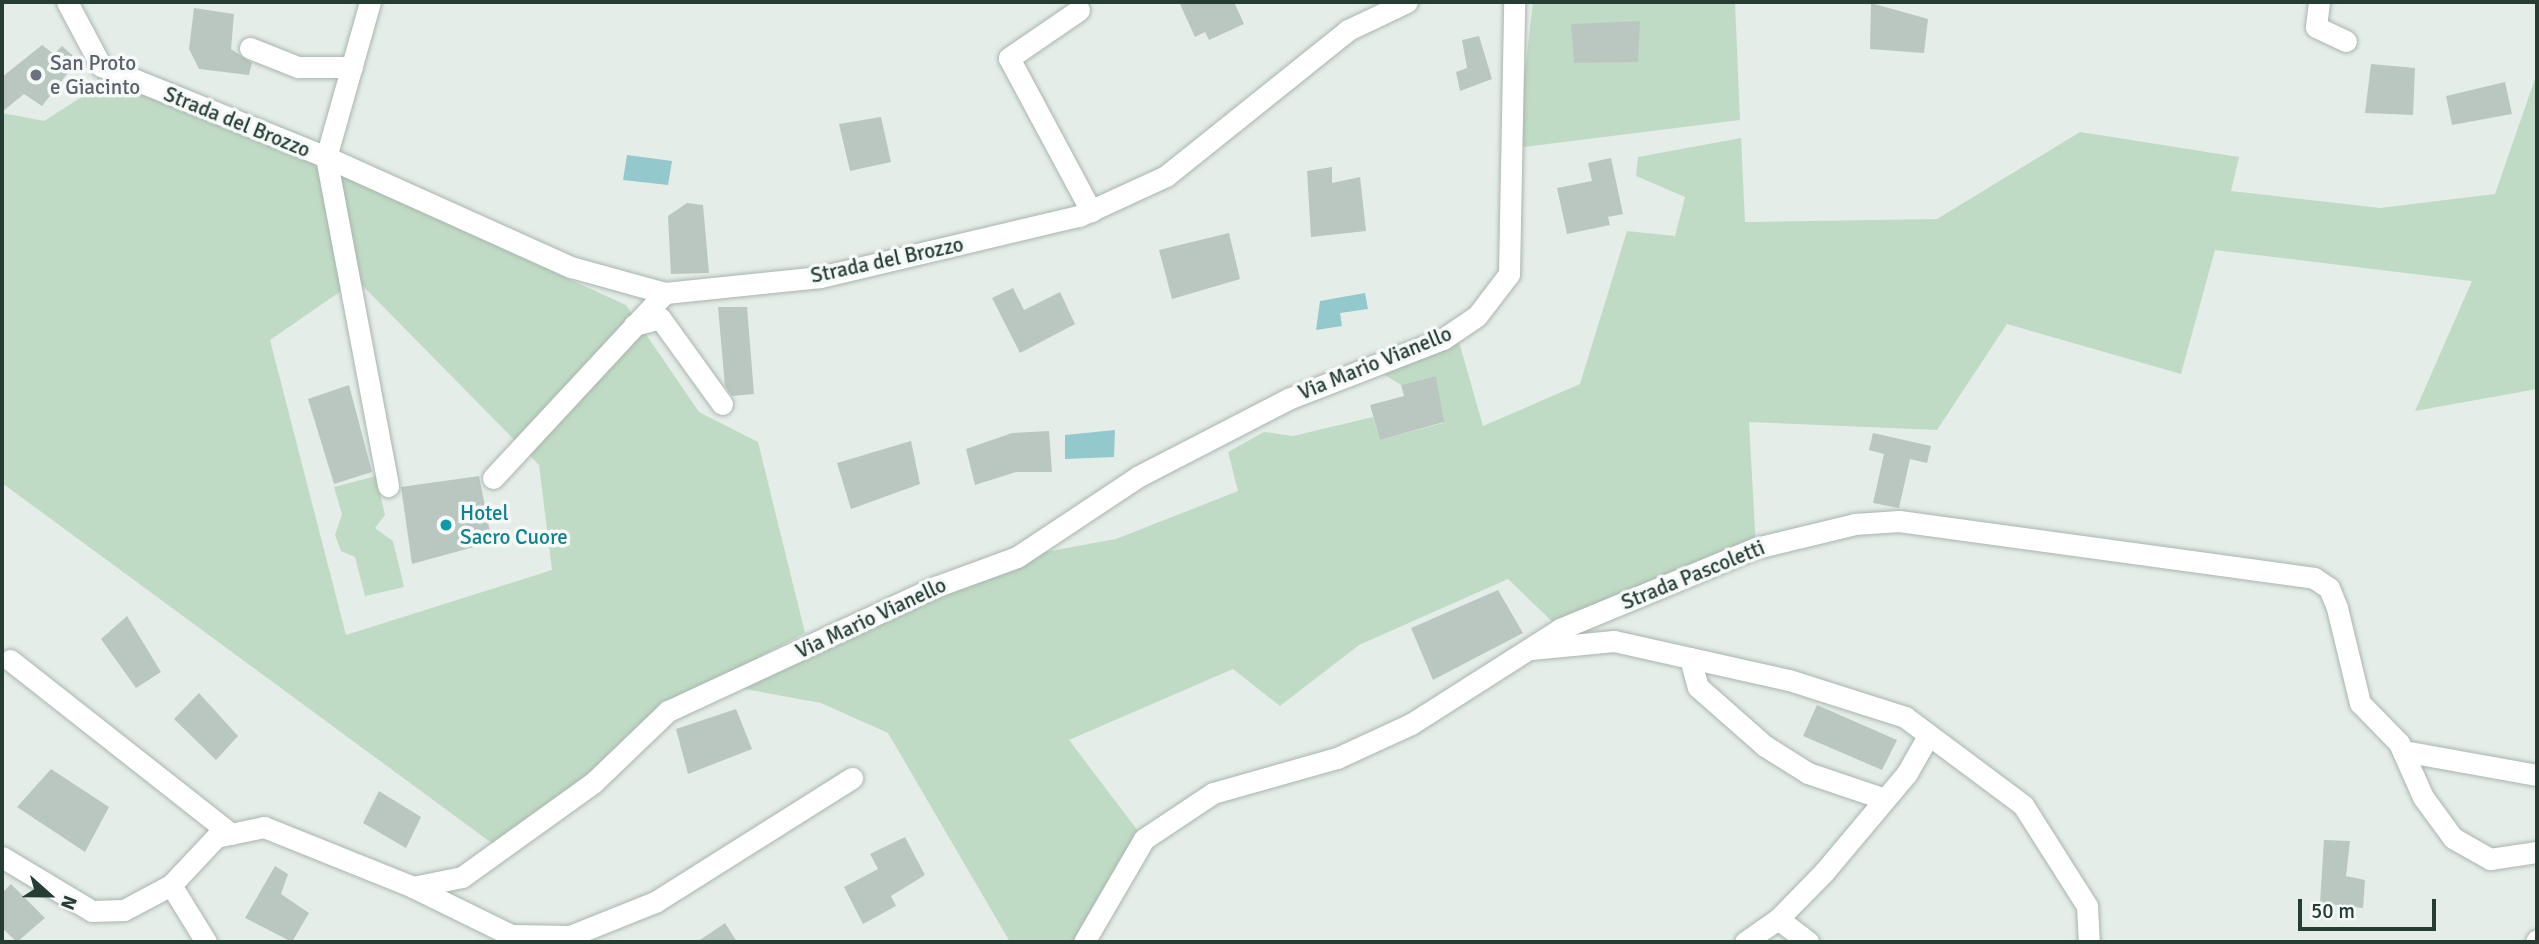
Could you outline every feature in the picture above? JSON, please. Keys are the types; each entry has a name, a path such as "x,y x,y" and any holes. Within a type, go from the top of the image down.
{"street":[{"name":"Strada del Brozzo","path":"66,2 101,66 326,157 571,267 665,293 820,277 1090,211 1166,176 1348,30 1407,2"},
{"name":"Strada del Brozzo","path":"326,157 370,2"},
{"name":"Via Mario Vianello","path":"414,887 463,877 594,782 668,711 935,587 1017,558 1139,476 1288,398 1443,339 1477,316 1509,274 1514,2"},
{"path":"2319,2 2316,27 2346,41"},
{"path":"1079,10 1009,58 1090,211"},
{"path":"250,48 298,67 352,67"},
{"path":"326,157 388,486"},
{"path":"493,478 665,293"},
{"path":"634,324 660,318 722,404"},
{"name":"Strada Pascoletti","path":"1084,942 1144,839 1213,793 1337,758 1411,724 1560,629 1756,548 1855,524 1904,520 2314,578 2329,588 2337,608 2360,703 2403,751 2423,797 2453,838 2490,859 2537,852"},
{"path":"1529,649 1614,641 1860,699 1905,717 1927,738 2023,805 2087,906 2089,942"},
{"path":"1690,658 1698,687 1765,746 1808,773 1885,799"},
{"path":"10,660 231,834"},
{"path":"1745,942 1779,919 1885,799 1927,738"},
{"path":"2403,751 2537,775"},
{"path":"2,857 92,911 124,910 171,885 216,837 264,827 414,887 511,935 570,936 655,902 852,778"},
{"path":"171,885 206,942"},
{"path":"1779,919 1808,942"}],"green space":[{"path":"1533,2 1735,2 1740,120 1516,148"},
{"path":"101,66 467,221 455,227 626,305 699,412 758,442 805,633 665,706 590,776 493,844 2,483 2,113 44,121 94,89","holes":["357,280 539,465 552,570 346,635 270,340"]},
{"path":"2537,73 2537,389 2415,411 2472,281 2215,250 2181,374 2007,324 1937,430 1749,422 1756,548 1560,629 1508,579 1359,645 1280,706 1233,669 1069,740 1144,839 1084,942 1010,942 888,733 821,703 723,685 1017,557 1116,539 1238,491 1228,452 1264,432 1293,436 1373,417 1380,440 1443,423 1436,376 1401,385 1380,372 1459,342 1483,426 1580,384 1627,231 1675,236 1685,197 1636,176 1638,157 1741,138 1745,222 1937,219 2080,132 2239,157 2231,191 2380,208 2495,194"},
{"path":"376,476 385,515 375,528 393,541 404,587 365,596 355,557 341,551 335,535 342,514 334,487"}],"water":[{"path":"627,155 672,161 668,185 623,180"},
{"path":"1365,293 1368,309 1340,313 1342,326 1316,330 1320,301"},
{"path":"1115,430 1114,457 1065,459 1065,435"}],"building":[{"path":"1179,2 1234,2 1244,24 1209,40 1205,32 1195,37"},
{"path":"1871,3 1928,19 1924,53 1870,49"},
{"path":"194,8 234,14 231,49 252,63 249,75 199,69 189,49"},
{"path":"1640,21 1638,62 1574,63 1571,24"},
{"path":"1479,36 1492,79 1460,91 1456,72 1467,68 1462,40"},
{"name":"San Proto e Giacinto","path":"42,45 54,54 62,46 78,60 42,106 24,94 2,112 2,77"},
{"path":"2371,64 2415,68 2413,115 2365,113"},
{"path":"2505,82 2512,114 2452,125 2446,96"},
{"path":"881,117 891,162 850,171 839,124"},
{"path":"1611,158 1623,214 1608,217 1610,225 1567,234 1557,188 1592,181 1588,163"},
{"path":"1332,167 1332,183 1360,177 1366,231 1311,237 1307,171"},
{"path":"687,203 703,205 709,273 671,274 668,216"},
{"path":"1229,233 1240,279 1172,299 1159,250"},
{"path":"1013,288 1024,310 1060,292 1075,324 1020,353 992,298"},
{"path":"718,307 747,307 754,394 732,396 725,386"},
{"path":"1436,376 1444,422 1380,440 1370,405 1404,396 1401,385"},
{"path":"349,385 372,472 334,484 308,399"},
{"path":"1049,431 1052,472 1016,472 975,485 966,449 1012,433"},
{"path":"1873,433 1931,446 1927,463 1910,459 1899,508 1873,503 1884,454 1869,450"},
{"path":"911,441 920,484 851,509 837,463"},
{"name":"Hotel Sacro Cuore","path":"479,476 492,542 412,564 401,487"},
{"path":"1498,590 1523,633 1433,680 1411,628"},
{"path":"127,616 161,672 136,688 101,639"},
{"path":"199,693 238,736 216,760 174,719"},
{"path":"1817,705 1897,740 1882,770 1803,736"},
{"path":"736,709 752,749 688,774 676,729"},
{"path":"51,769 109,807 85,852 17,807"},
{"path":"379,791 421,817 406,848 363,823"},
{"path":"905,837 925,875 891,896 896,906 863,924 844,887 878,869 870,854"},
{"path":"2324,840 2350,841 2346,876 2365,880 2363,908 2320,903"},
{"path":"275,866 288,874 281,894 309,913 292,942 245,918"},
{"path":"11,884 45,918 17,942 2,928 2,893"},
{"path":"725,923 737,942 697,942"}],"place":[{"name":"San Proto e Giacinto","path":"36,75"},
{"name":"Hotel Sacro Cuore","path":"446,525"}]}
